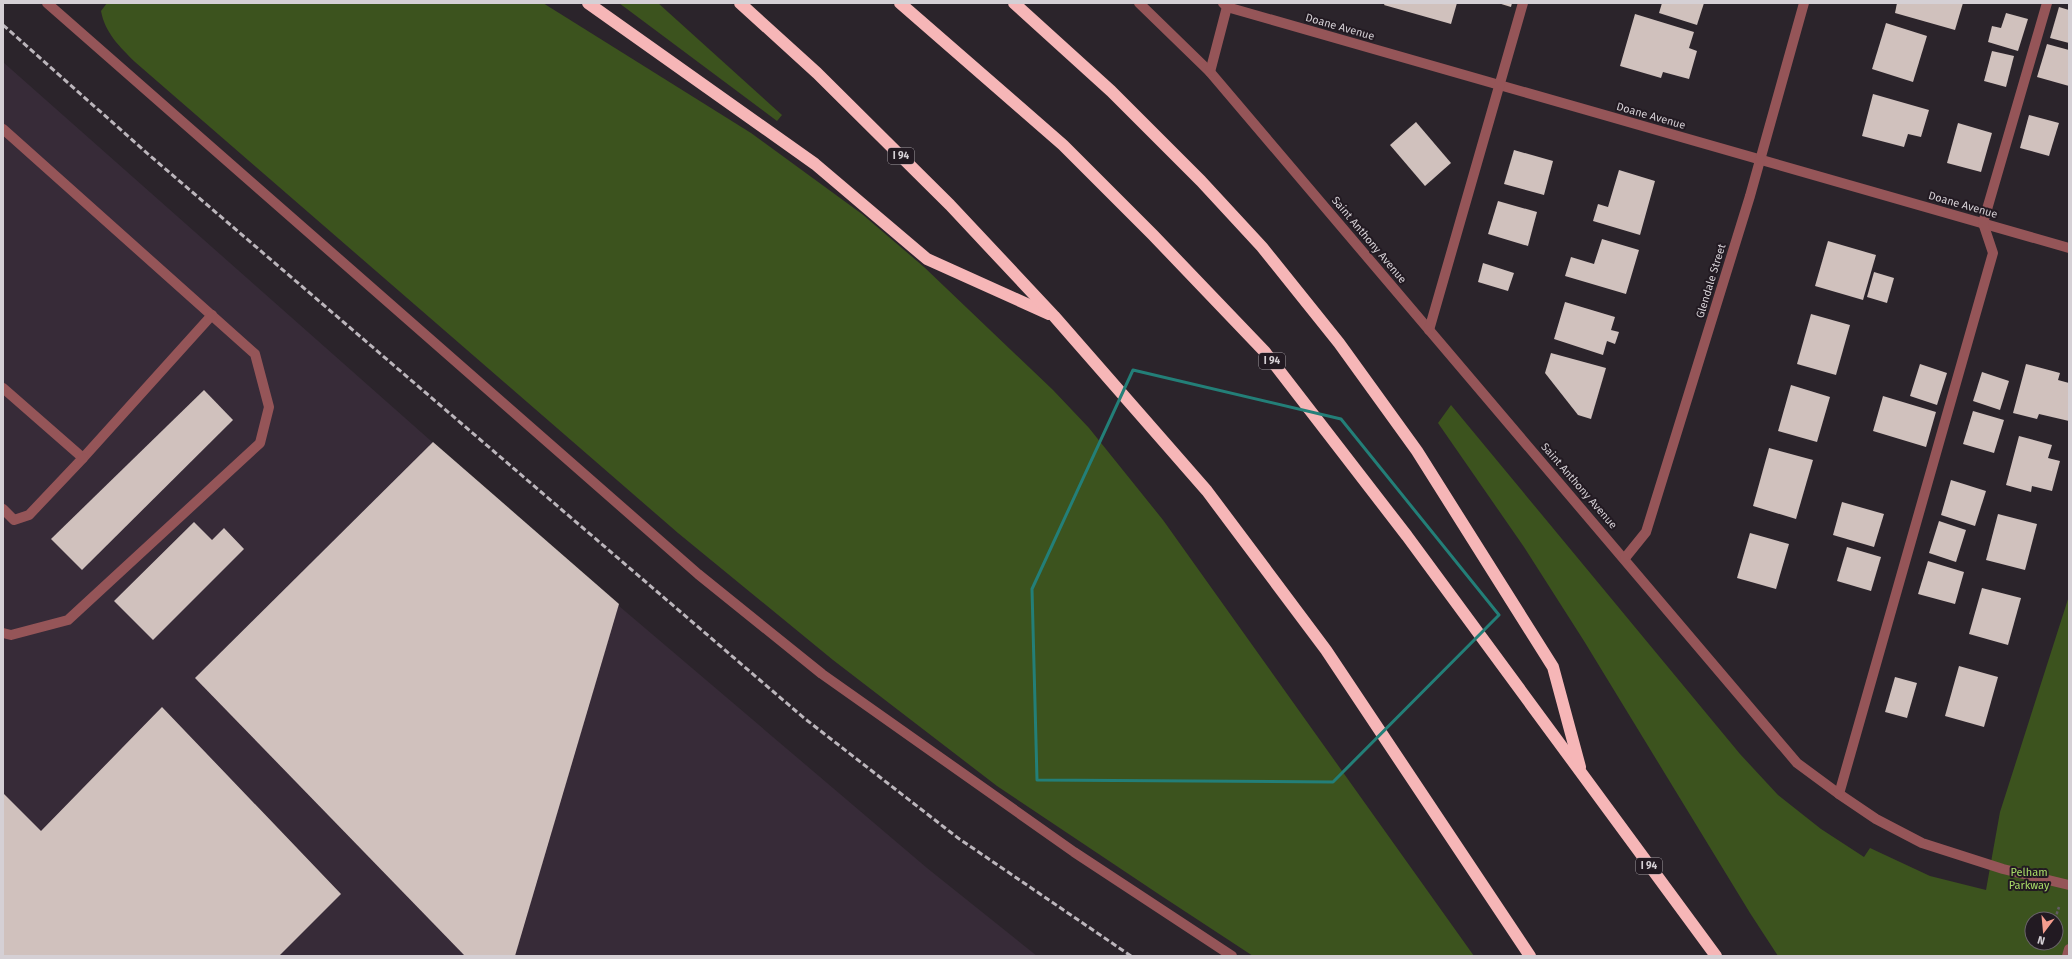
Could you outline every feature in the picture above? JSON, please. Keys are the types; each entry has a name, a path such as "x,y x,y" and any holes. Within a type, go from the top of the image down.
{"highway":[{"path":"588,3 815,164 927,259 1054,316"},
{"name":"I 94","path":"740,3 817,73 950,205 1054,316 1207,491 1326,650 1530,956"},
{"name":"I 94","path":"900,3 1063,145 1153,234 1265,352 1408,536 1582,776 1716,956"},
{"path":"1014,3 1111,91 1201,181 1262,247 1339,343 1417,451 1553,667 1582,776"}],"street":[{"path":"48,3 716,589 828,678 1074,852 1232,956"},
{"name":"Saint Anthony Avenue","path":"1139,3 1210,72 1797,763 1876,820 1922,844 2003,869 2069,885"},
{"path":"1429,330 1523,3"},
{"name":"Glendale Street","path":"1624,558 1646,532 1750,196 1804,3"},
{"path":"1839,794 1993,253 1984,223 2047,3"},
{"path":"1210,72 1226,4"},
{"name":"Doane Avenue","path":"1226,4 1760,161 2069,248"},
{"path":"3,129 255,354 269,407 260,444 68,620 11,635 3,633"},
{"path":"3,509 14,520 29,515 83,458 212,315"},
{"path":"3,388 83,458"},
{"path":"2067,956 2069,949"}],"highlighted area":[{"path":"1133,370 1341,419 1499,615 1333,782 1037,780 1032,589"}],"shaded area":[{"path":"3,62 579,572 927,868 1037,956 3,956"}],"green space":[{"path":"107,3 543,3 751,133 862,214 924,267 1053,390 1089,428 1163,520 1474,956 1253,956 997,786 833,660 678,533 135,62 114,39 106,26 101,11"},
{"path":"619,3 658,3 782,115 777,121"},
{"name":"Pelham Parkway","path":"1451,405 1740,754 1778,795 1821,829 1864,857 1870,848 1930,876 1986,890 2000,812 2069,596 2069,956 1778,956 1750,913 1584,641 1524,547 1438,423"}],"building":[{"path":"1385,3 1457,3 1451,24 1384,5"},
{"path":"1498,3 1512,3 1511,7"},
{"path":"1662,3 1704,3 1697,25 1659,13"},
{"path":"1897,3 1963,3 1955,30 1895,13"},
{"path":"2059,7 2069,10 2069,43 2050,38"},
{"path":"2006,13 2028,19 2018,51 1988,42 1992,26 2001,28"},
{"path":"1635,14 1694,32 1689,48 1697,51 1689,79 1663,72 1661,78 1620,66"},
{"path":"1886,23 1927,36 1913,82 1872,69"},
{"path":"2047,44 2069,50 2069,86 2037,77"},
{"path":"1992,51 2014,56 2006,87 1984,81"},
{"path":"1873,94 1929,110 1921,137 1908,134 1904,147 1862,136"},
{"path":"2029,115 2059,123 2049,156 2020,148"},
{"path":"1416,122 1451,163 1425,186 1390,145"},
{"path":"1958,123 1992,133 1981,172 1947,163"},
{"path":"1514,150 1553,161 1544,195 1504,184"},
{"path":"1619,170 1655,181 1640,235 1593,221 1598,204 1608,207"},
{"path":"1498,201 1537,212 1528,246 1488,234"},
{"path":"1602,239 1639,250 1626,294 1565,276 1571,257 1594,264"},
{"path":"1828,241 1876,255 1863,300 1815,286"},
{"path":"1483,263 1514,273 1508,291 1478,282"},
{"path":"1874,272 1894,278 1887,303 1867,297"},
{"path":"1565,302 1615,317 1611,330 1619,332 1615,344 1607,341 1603,355 1554,339"},
{"path":"1811,314 1850,325 1836,375 1797,364"},
{"path":"1551,353 1606,368 1591,419 1578,415 1545,373"},
{"path":"1920,364 1947,373 1937,405 1910,396"},
{"path":"2026,364 2060,373 2058,380 2069,383 2069,421 2039,414 2037,419 2013,413"},
{"path":"1982,372 2009,381 2000,410 1973,401"},
{"path":"1791,385 1830,397 1817,442 1778,431"},
{"path":"204,390 233,420 82,570 51,539"},
{"path":"1883,396 1936,412 1926,447 1873,431"},
{"path":"1973,411 2004,420 1994,453 1963,444"},
{"path":"2019,436 2052,445 2048,458 2060,461 2052,491 2032,486 2031,492 2006,485"},
{"path":"433,442 619,604 515,956 465,956 195,678"},
{"path":"1769,448 1813,460 1796,519 1753,506"},
{"path":"1951,480 1986,491 1975,526 1941,515"},
{"path":"1842,502 1884,514 1874,547 1833,535"},
{"path":"1998,514 2037,524 2025,570 1986,560"},
{"path":"1939,521 1966,530 1956,562 1929,553"},
{"path":"194,522 212,540 224,528 244,549 153,640 114,601"},
{"path":"1750,533 1789,544 1776,589 1737,578"},
{"path":"1847,547 1881,557 1871,591 1837,581"},
{"path":"1928,561 1964,572 1955,604 1918,594"},
{"path":"1982,588 2021,598 2008,645 1969,634"},
{"path":"1959,666 1998,677 1984,727 1945,716"},
{"path":"1895,677 1917,683 1907,718 1885,712"},
{"path":"162,707 341,894 279,956 3,956 3,793 41,831"}],"railway":[{"path":"3,25 148,154 804,718 958,838 1131,956"}]}
